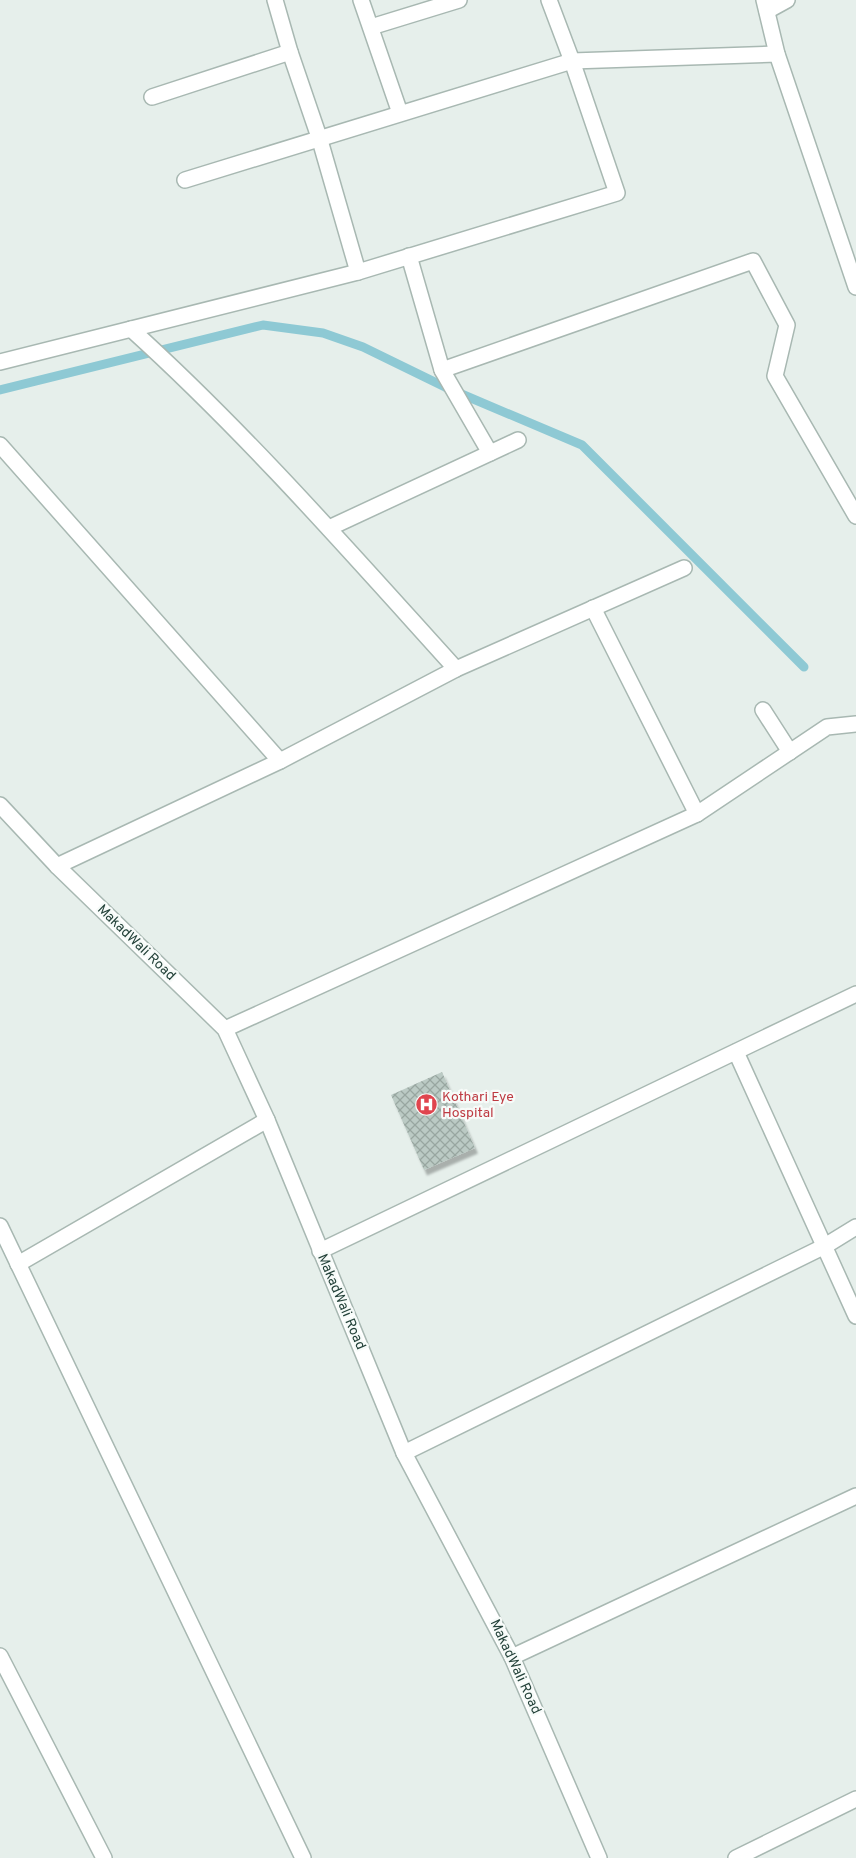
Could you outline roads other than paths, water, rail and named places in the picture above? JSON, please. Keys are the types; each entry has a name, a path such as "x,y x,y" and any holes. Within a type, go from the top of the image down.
{"street":[{"path":"275,0 290,52 319,137 358,272"},
{"path":"361,0 400,113"},
{"path":"371,27 459,0"},
{"path":"0,362 358,272 617,193 549,0"},
{"path":"788,0 765,6 777,54 856,287"},
{"path":"152,97 290,52"},
{"path":"185,180 319,137 572,61 777,54"},
{"path":"409,256 442,370 490,453"},
{"path":"442,370 753,261 787,325 775,376 856,516"},
{"path":"131,329 176,370 329,528 456,669"},
{"path":"329,528 518,440"},
{"path":"0,445 280,761"},
{"path":"57,866 280,761 456,669 684,568"},
{"path":"594,608 697,814"},
{"path":"763,710 790,752"},
{"path":"225,1029 697,814 827,727 856,724"},
{"name":"MakadWali Road","path":"0,805 57,866 225,1029 267,1120 404,1453 512,1657 599,1858"},
{"path":"320,1251 856,994"},
{"path":"736,1052 856,1316"},
{"path":"18,1264 267,1120"},
{"path":"0,1226 303,1858"},
{"path":"404,1453 825,1246 856,1226"},
{"path":"512,1657 856,1496"},
{"path":"1,1661 104,1858"},
{"path":"736,1858 856,1798"}],"waterway":[{"path":"0,390 263,325 323,333 363,347 445,387 582,445 804,667"}],"place":[{"name":"Kothari Eye Hospital","path":"426,1105"}]}
